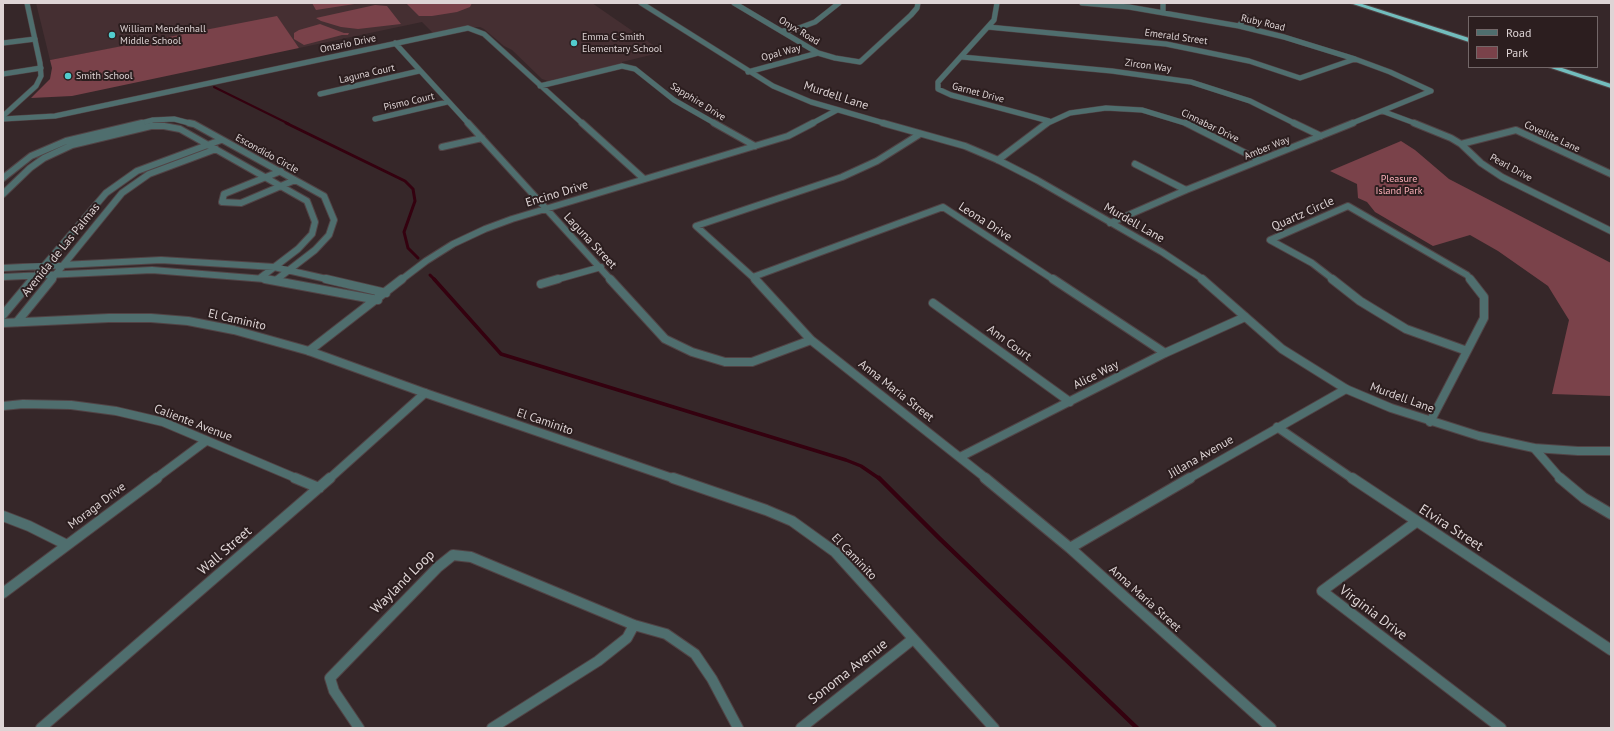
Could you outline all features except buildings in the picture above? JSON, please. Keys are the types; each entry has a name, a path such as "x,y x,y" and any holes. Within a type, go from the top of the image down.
{"highway":[{"path":"1353,3 1468,40"},
{"path":"1368,3 1468,35"},
{"path":"1555,68 1611,86"},
{"path":"1575,68 1611,79"}],"street":[{"path":"3,116 36,86 42,76 27,3"},
{"name":"Murdell Lane","path":"640,3 748,72 773,86 837,110 965,146 998,160 1162,252 1208,283 1282,349 1346,389 1391,408 1430,422 1479,436 1534,448 1578,451 1611,451"},
{"name":"Onyx Road","path":"734,3 818,52 835,58 860,62 911,16 917,8 918,3"},
{"path":"783,31 799,28 815,22 839,3"},
{"name":"Garnet Drive","path":"997,3 996,16 962,57 938,82 938,89 942,92 1049,121"},
{"name":"Ruby Road","path":"1082,3 1110,5 1163,13 1240,26 1284,37 1355,59 1390,72 1431,91"},
{"path":"1163,3 1163,13"},
{"path":"1240,26 1246,16"},
{"name":"Emerald Street","path":"988,27 1166,44 1249,61 1300,78 1355,59"},
{"name":"Ontario Drive","path":"3,119 55,116 455,30 474,29 484,34 644,179"},
{"path":"3,43 35,39"},
{"name":"Laguna Street","path":"395,44 545,209 601,267 665,339 692,352 726,362 752,362 811,340"},
{"name":"Opal Way","path":"748,72 818,52"},
{"name":"Zircon Way","path":"962,57 1112,71 1191,82 1250,101 1321,136"},
{"name":"Sapphire Drive","path":"540,86 622,66 635,69 674,100 755,146"},
{"path":"3,74 41,68"},
{"name":"Laguna Court","path":"320,94 419,71"},
{"name":"Amber Way","path":"1110,223 1186,190 1431,91"},
{"name":"Pismo Court","path":"375,119 447,102"},
{"name":"Cinnabar Drive","path":"998,160 1049,121 1070,113 1099,108 1142,110 1185,122 1259,160"},
{"name":"Encino Drive","path":"310,351 378,300 426,261 453,244 505,222 545,209 788,136 837,110"},
{"name":"Pearl Drive","path":"1382,111 1429,128 1461,144 1481,163 1502,177 1611,231"},
{"name":"Escondido Circle","path":"3,194 30,168 44,158 72,145 110,132 154,120 174,119 194,124 324,196 334,220 329,234 315,250 276,280"},
{"name":"Escondido Circle","path":"3,178 14,168 38,153 66,141 110,132 151,126 164,126 180,129 214,150 266,177 307,201 315,222 312,234 298,249 260,278"},
{"name":"Covellite Lane","path":"1461,144 1516,130 1611,174"},
{"name":"Anna Maria Street","path":"920,134 877,161 842,177 696,226 752,277 811,340 960,457 1070,548 1271,728"},
{"path":"442,147 482,138"},
{"name":"Avenida de Las Palmas","path":"3,315 106,193 137,171 221,140"},
{"name":"Avenida de Las Palmas","path":"17,322 122,193 149,174 229,144"},
{"path":"1135,164 1186,190"},
{"path":"280,171 224,194 222,202 241,203 295,180"},
{"name":"Avenida de Las Palmas","path":"106,193 122,193"},
{"name":"Quartz Circle","path":"1430,422 1467,351 1484,318 1484,297 1467,275 1348,206 1270,240 1312,263 1360,301 1406,328 1467,351"},
{"name":"Leona Drive","path":"752,277 943,207 1165,353"},
{"path":"3,268 161,260 274,267 386,292"},
{"path":"541,284 601,267"},
{"path":"3,277 152,270 276,280 378,300"},
{"name":"Ann Court","path":"933,303 1070,402"},
{"name":"Alice Way","path":"960,457 1165,353 1245,317"},
{"name":"El Caminito","path":"3,323 109,318 151,318 188,321 234,330 310,351 425,393 766,510 792,521 835,552 994,728"},
{"name":"Jillana Avenue","path":"1070,548 1276,427 1346,389"},
{"name":"Wall Street","path":"42,728 319,488 425,393"},
{"name":"Caliente Avenue","path":"3,406 23,404 71,405 116,411 163,422 319,488"},
{"name":"Elvira Street","path":"1276,427 1416,522 1611,650"},
{"name":"Moraga Drive","path":"3,593 206,441"},
{"path":"1534,448 1559,477 1584,498 1611,514"},
{"path":"3,516 29,526 67,545"},
{"name":"Virginia Drive","path":"1416,522 1322,591 1501,728"},
{"name":"Wayland Loop","path":"359,728 334,691 330,678 438,567 453,555 471,556 634,625 666,634 695,654 712,679 738,728"},
{"path":"492,728 598,661 627,638 634,625"},
{"name":"Sonoma Avenue","path":"801,728 913,639"}],"shaded area":[{"path":"36,3 592,3 663,52 622,62 622,64 548,81 542,79 512,50 504,46 480,27 461,27 433,33 422,22 299,48 277,17 50,60"}],"green space":[{"path":"312,3 361,3 316,10"},
{"path":"406,3 472,3 470,7 457,12 432,16 419,16"},
{"path":"375,5 387,6 401,24 358,29 341,27 316,18"},
{"path":"277,16 299,48 72,96 31,98 50,79 52,68 50,60"},
{"path":"320,24 344,33 349,33 348,35 342,35 304,45 294,39 294,33 299,30"},
{"name":"Pleasure Island Park","path":"1401,141 1415,150 1449,179 1611,263 1611,396 1552,394 1569,320 1548,286 1498,251 1470,235 1433,246 1375,212 1367,202 1358,198 1357,184 1330,171"}],"waterway":[{"path":"214,87 289,124"},
{"path":"286,123 405,181 413,189 415,201 404,232 408,248 418,258"},
{"path":"430,275 434,279"},
{"path":"434,279 501,354 846,460 861,466 880,479"},
{"path":"880,479 939,538 1137,728"}],"place":[{"name":"William Mendenhall Middle School","path":"112,35"},
{"name":"Emma C Smith Elementary School","path":"574,43"},
{"name":"Smith School","path":"68,76"}]}
